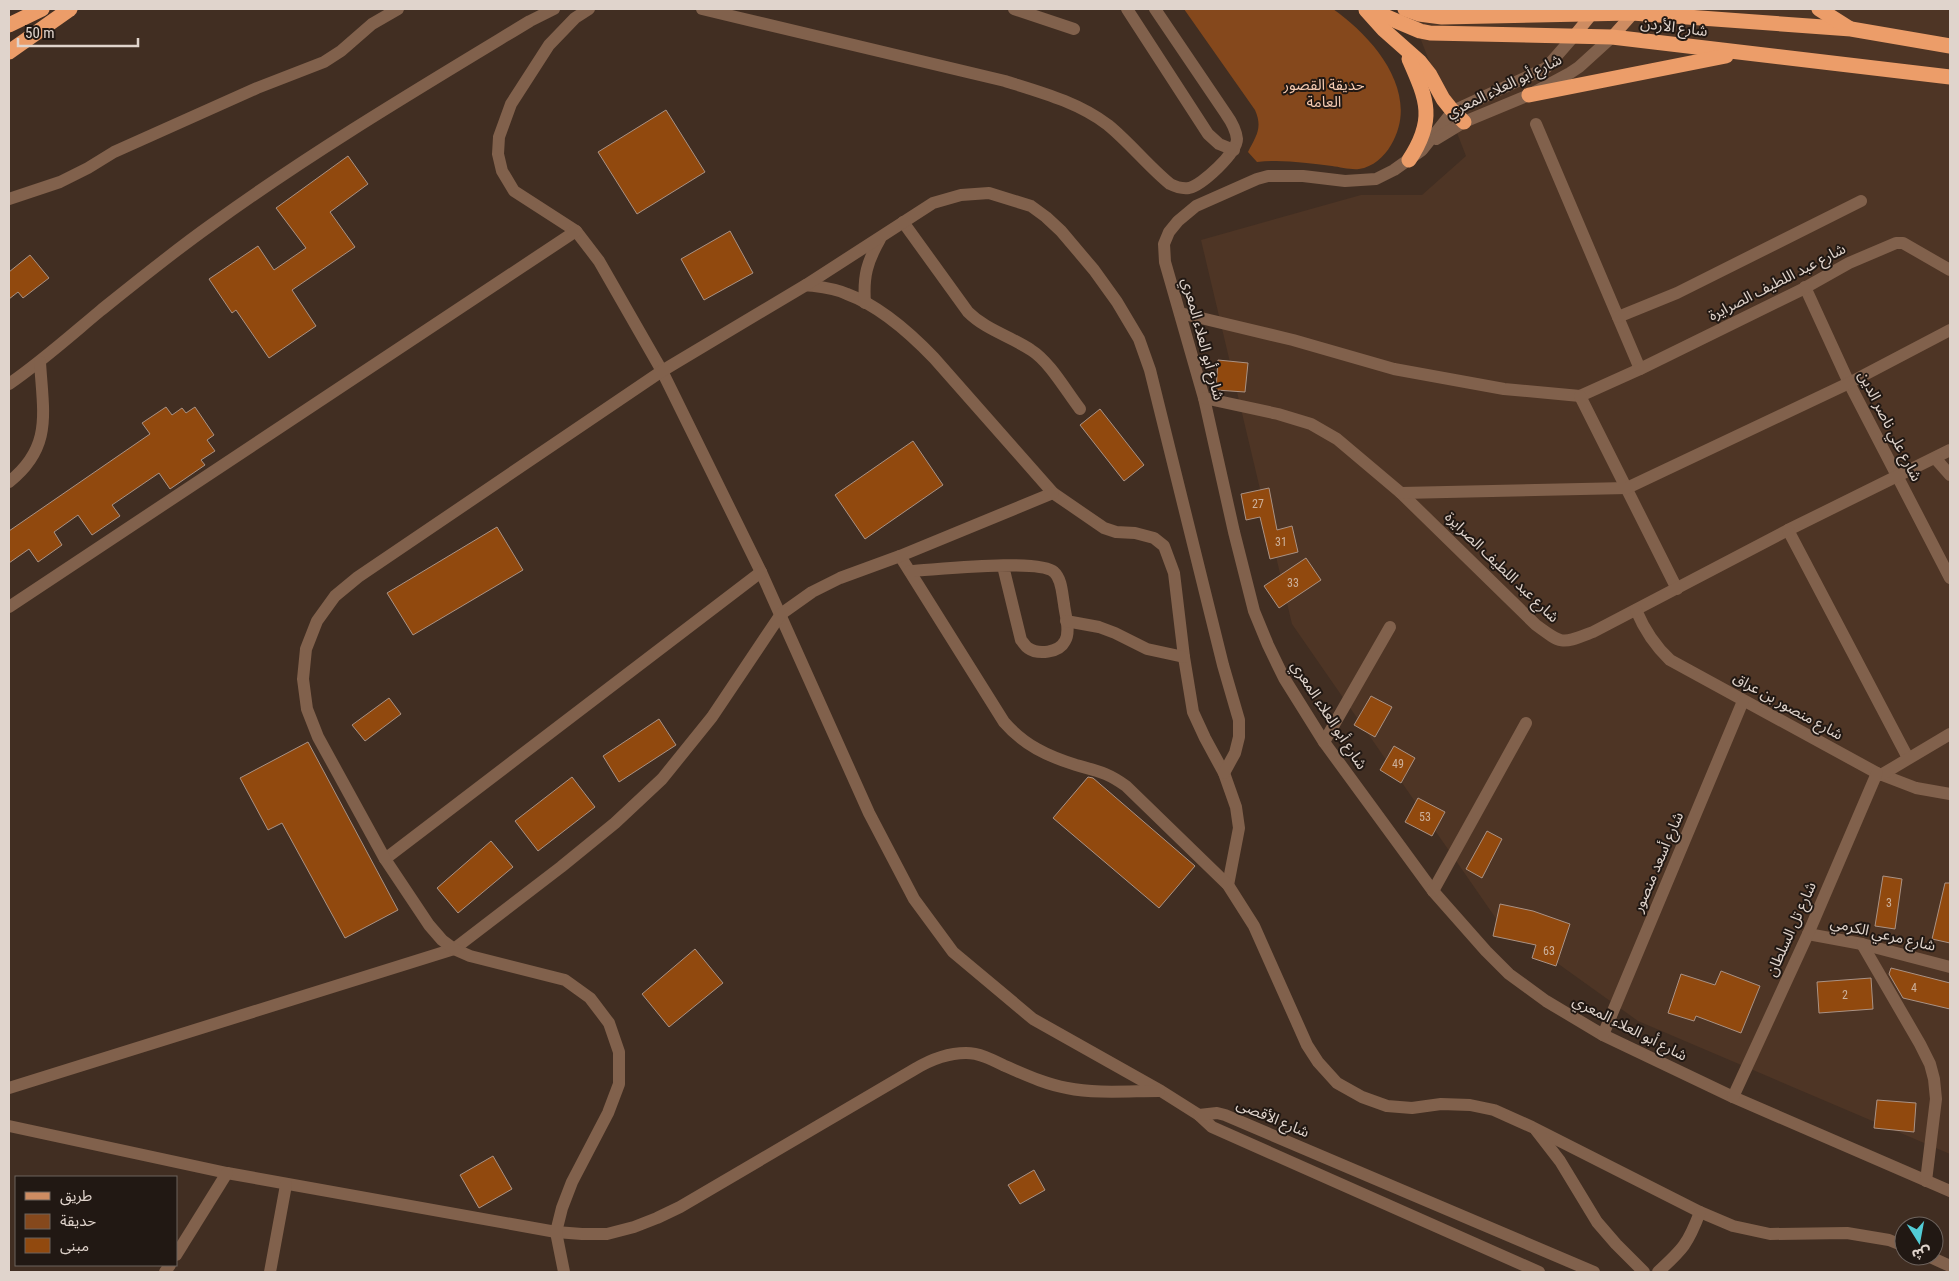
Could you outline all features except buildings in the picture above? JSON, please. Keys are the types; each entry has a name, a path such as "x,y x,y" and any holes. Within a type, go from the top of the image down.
{"highway":[{"path":"9,25 42,9"},
{"path":"9,52 70,9"},
{"path":"1366,9 1384,30 1419,61 1453,112 1464,122"},
{"name":"شارع الأردن","path":"1366,9 1420,31 1430,33 1612,37 1950,77"},
{"name":"شارع الأردن","path":"1405,9 1419,14 1442,17 1635,11 1851,29 1950,46"},
{"path":"1819,9 1851,29"},
{"path":"1404,48 1420,82 1426,113 1421,141 1409,160"},
{"path":"1529,95 1742,53"}],"main road":[{"name":"شارع أبو العلاء المعري","path":"1574,36 1593,11"},
{"name":"شارع أبو العلاء المعري","path":"1612,37 1635,11"}],"street":[{"path":"9,199 60,182 114,152 257,88 324,62 341,51 372,24 398,9"},
{"path":"9,384 40,362 100,311 210,225 353,128 530,21 554,9"},
{"path":"589,9 570,22 549,45 511,104 499,137 498,154 502,171 514,191 576,231 599,261 662,371 761,572 874,821 914,899 953,952 1033,1019 1161,1091 1199,1115 1212,1127 1539,1272"},
{"path":"702,9 1005,81 1046,93 1094,116 1107,125 1163,178 1179,188 1188,188 1198,185 1234,150 1237,140 1232,124 1155,9"},
{"path":"1014,9 1074,29"},
{"path":"1127,9 1208,134 1219,144 1234,150"},
{"name":"شارع أبو العلاء المعري","path":"1430,143 1453,112 1546,68 1574,36"},
{"name":"شارع أبو العلاء المعري","path":"1612,37 1579,67 1529,95 1464,122 1430,143 1394,170 1376,179 1345,181 1303,176 1268,176 1196,206 1178,221 1169,232 1164,244 1165,262 1204,398 1254,611 1284,678 1324,742 1433,891 1498,964 1546,1001 1603,1035 1733,1097 1950,1191"},
{"path":"1536,124 1640,369"},
{"path":"564,1272 556,1232 562,1208 572,1182 608,1113 618,1084 619,1052 609,1023 590,998 565,980 470,956 454,949 442,940 429,925 385,859 318,737 307,709 303,679 306,649 317,621 335,596 358,576 662,371 806,286 933,202 962,195 989,193 1031,206 1061,230 1094,270 1139,339 1150,370 1223,665 1239,720 1239,737 1235,753 1224,773"},
{"path":"1618,317 1677,293 1861,201"},
{"path":"903,222 968,312 979,322 1033,351 1047,365 1080,409"},
{"path":"9,608 576,231"},
{"path":"865,303 864,285 866,268 881,236"},
{"name":"شارع عبد اللطيف الصرايرة","path":"1180,312 1293,340 1394,369 1504,389 1580,396 1640,369 1805,288 1849,263 1896,243 1903,243 1950,270"},
{"path":"806,286 846,293 865,303 903,329 934,358 1053,493 1104,528 1116,532 1135,533 1154,538 1164,546 1174,573 1193,712 1224,773 1236,807 1238,828 1228,884"},
{"name":"شارع علي ناصر الدين","path":"1805,288 1849,384 1950,578"},
{"path":"1401,493 1627,488 1849,384 1950,330"},
{"path":"9,482 20,473 35,453 43,432 40,362"},
{"path":"1580,396 1677,588"},
{"name":"شارع عبد اللطيف الصرايرة","path":"1204,398 1278,414 1311,424 1337,439 1401,493 1536,625 1557,641 1578,638 1636,610 1788,530 1950,450"},
{"path":"1935,458 1950,476"},
{"path":"9,1088 454,949 561,867 615,822 662,779 712,717 781,614 812,592 840,578 900,556 1053,493"},
{"path":"1788,530 1908,758"},
{"path":"900,556 1004,722 1014,734 1029,746 1061,760 1113,776 1126,786 1228,884 1254,926 1307,1045 1318,1062 1337,1083 1362,1097 1387,1106 1412,1108 1441,1104 1494,1110 1532,1127 1700,1212 1724,1223 1750,1231 1790,1235 1828,1232 1847,1233 1894,1242"},
{"path":"910,571 1003,566 1046,567 1054,572 1059,579 1068,634 1065,643 1058,649 1038,652 1028,648 1020,640 1003,566"},
{"path":"385,859 761,572"},
{"name":"شارع منصور بن عراق","path":"1636,610 1642,624 1657,648 1670,660 1879,774 1916,788 1950,794"},
{"path":"1066,621 1099,627 1147,649 1184,657"},
{"path":"1324,742 1390,627"},
{"name":"شارع أسعد منصور","path":"1603,1035 1743,701"},
{"path":"1433,891 1526,723"},
{"path":"1879,774 1950,734"},
{"name":"شارع تل السلطان","path":"1733,1097 1879,774"},
{"name":"شارع مرعي الكرمي","path":"1808,934 1862,944 1950,967"},
{"path":"1862,944 1930,1064 1936,1099 1926,1181"},
{"path":"9,1126 286,1185 556,1232 607,1234 634,1227 680,1207 931,1060 966,1053 983,1056 1042,1082 1068,1089 1161,1091"},
{"name":"شارع الأقصى","path":"1199,1115 1208,1113 1225,1115 1594,1272"},
{"path":"1532,1127 1560,1161 1597,1222 1644,1272"},
{"path":"178,1252 227,1173"},
{"path":"270,1272 286,1185"},
{"path":"1658,1272 1684,1248 1691,1237 1700,1212"}],"shaded area":[{"path":"1409,9 1950,9 1950,1154 1638,1021 1497,920 1292,624 1201,240 1361,195 1422,195 1466,156"}],"green space":[{"name":"حديقة القصور العامة","path":"1184,9 1333,9 1363,35 1377,51 1389,68 1397,86 1401,106 1399,125 1391,145 1373,164 1359,169 1294,162 1257,162 1248,152 1258,127 1255,110"}]}
